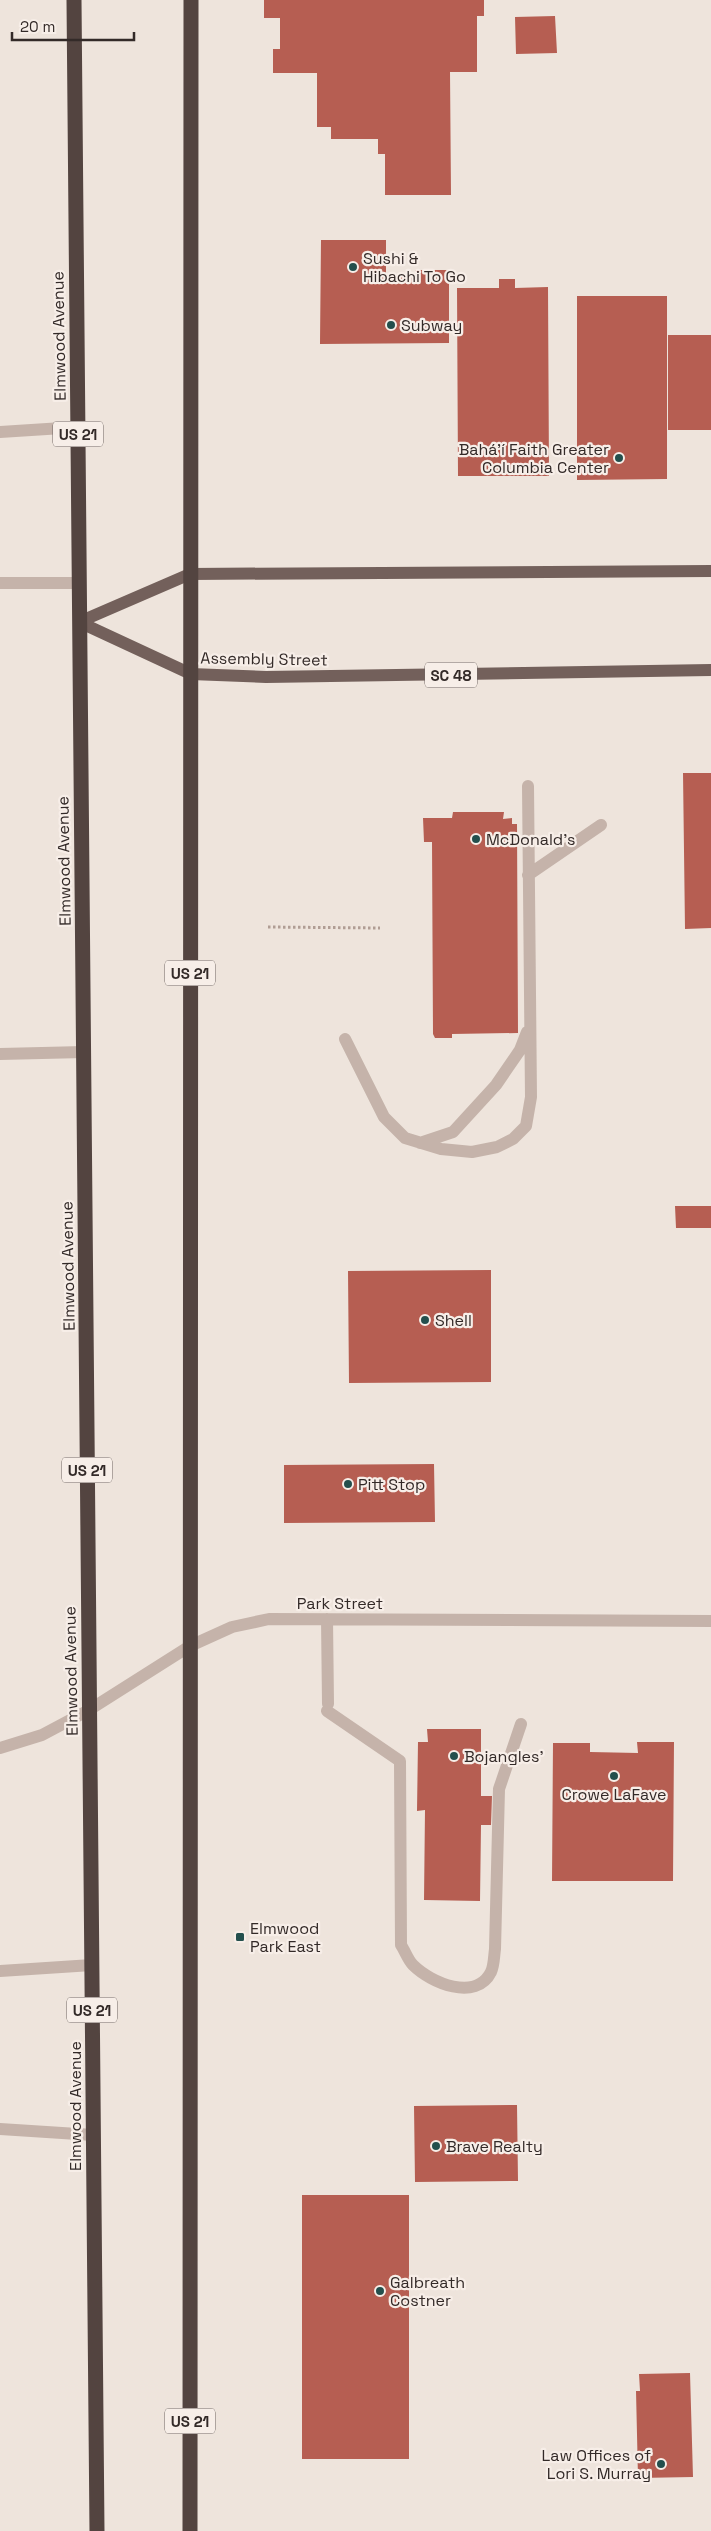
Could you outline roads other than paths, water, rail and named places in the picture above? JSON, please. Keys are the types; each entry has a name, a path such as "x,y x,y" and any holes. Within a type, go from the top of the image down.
{"highway":[{"name":"Elmwood Avenue","path":"74,0 97,2531"},
{"name":"US 21","path":"190,2531 191,0"}],"main road":[{"path":"79,622 190,574 711,571"},
{"name":"Assembly Street","path":"79,622 191,674 320,677 711,670"}],"street":[{"path":"0,432 78,427"},
{"path":"0,583 79,583"},
{"path":"345,1039 384,1117 405,1138 441,1150 472,1152 497,1147 513,1139 526,1126 530,1097 528,786"},
{"path":"528,875 601,825"},
{"path":"420,1143 453,1132 496,1085 520,1050 530,1026"},
{"path":"0,1054 84,1052"},
{"name":"Park Street","path":"0,1748 42,1735 89,1710 190,1646 232,1627 269,1619 711,1621"},
{"path":"327,1620 327,1707 400,1761 401,1945 412,1964 428,1976 462,1989 481,1984 492,1972 495,1949 499,1789 521,1724"},
{"path":"0,1971 92,1964"},
{"path":"0,2129 93,2135"}],"place":[{"name":"Sushi & Hibachi To Go","path":"353,267"},
{"name":"Subway","path":"391,325"},
{"name":"Bahá’í Faith Greater Columbia Center","path":"619,458"},
{"name":"McDonald's","path":"476,839"},
{"name":"Shell","path":"425,1320"},
{"name":"Pitt Stop","path":"348,1484"},
{"name":"Bojangles'","path":"454,1756"},
{"name":"Crowe LaFave","path":"614,1776"},
{"name":"Elmwood Park East","path":"240,1937"},
{"name":"Brave Realty","path":"436,2146"},
{"name":"Galbreath Costner","path":"380,2291"},
{"name":"Law Offices of Lori S. Murray","path":"661,2464"}]}
